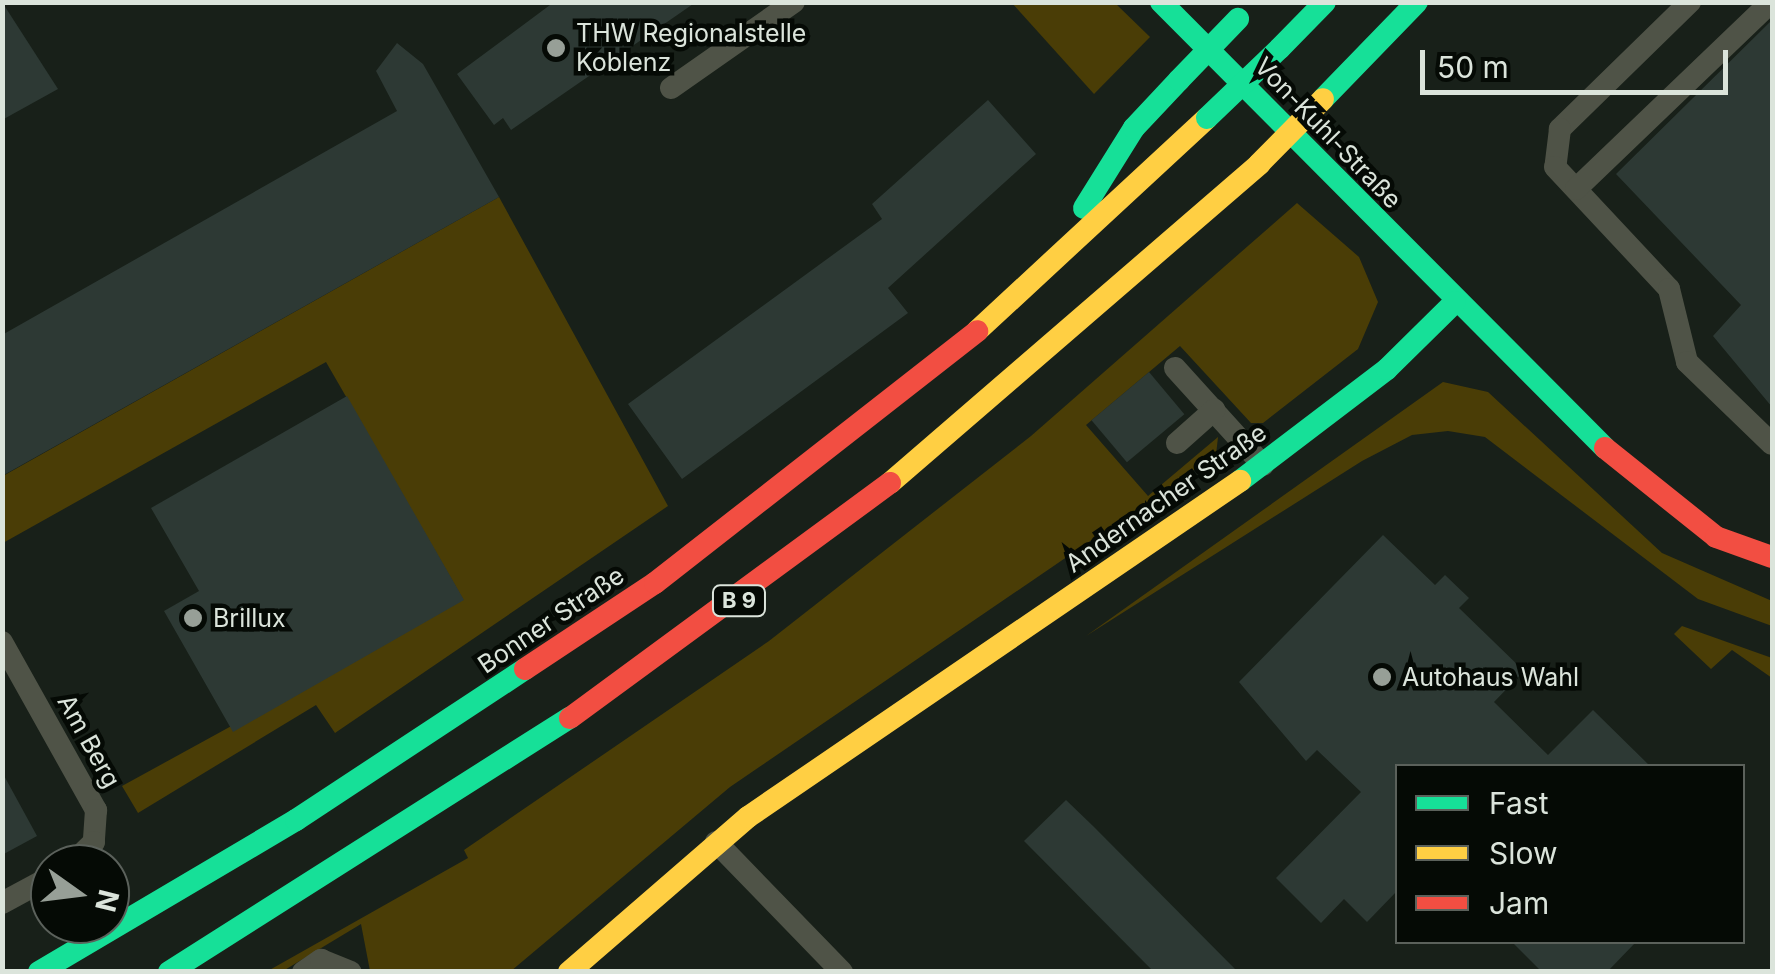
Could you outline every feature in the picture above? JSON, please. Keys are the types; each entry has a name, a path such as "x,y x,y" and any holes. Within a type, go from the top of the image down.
{"main road":[{"name":"Von-Kuhl-Straße","path":"1161,2 1455,302"},
{"name":"B 9","path":"1056,259 1325,2"},
{"name":"B 9","path":"169,972 466,790 765,583 1017,380 1260,164 1417,2"},
{"path":"1056,259 1134,128 1245,11"},
{"name":"Bonner Straße","path":"39,972 296,820 655,583 965,342 1056,259"},
{"name":"Andernacher Straße","path":"569,972 716,842 1264,465 1455,302"},
{"path":"1455,302 1673,511 1772,557"}],"lane":[{"path":"671,88 794,2"},
{"path":"1690,2 1560,129 1555,167 1670,289 1686,362 1772,444"},
{"path":"1576,189 1771,2"},
{"path":"1175,368 1264,465"},
{"path":"1177,443 1214,410"},
{"name":"Am Berg","path":"2,642 96,810 92,844"},
{"path":"716,842 842,972"},
{"path":"2,903 30,887"},
{"path":"302,972 321,960 351,972"}],"shaded area":[{"path":"1012,3 1115,3 1150,37 1094,94"},
{"path":"499,197 668,506 335,733 316,705 138,813 122,786 463,599 326,362 3,543 3,476"},
{"path":"1297,203 1359,257 1378,302 1358,349 1263,423 1251,423 1180,346 1086,425 1148,496 1218,437 1216,455 730,787 511,971 370,971 361,924 283,971 266,972 468,858 464,850 769,641 1031,436"},
{"path":"1443,382 1488,392 1662,553 1772,601 1772,626 1698,599 1485,437 1448,431 1412,435 1362,461 1086,636"},
{"path":"1682,626 1772,658 1772,678 1732,650 1711,669 1674,634"}],"building":[{"path":"2,2 58,89 2,120"},
{"name":"THW Regionalstelle Koblenz","path":"554,2 696,2 511,130 503,118 494,125 457,74"},
{"path":"1772,20 1772,407 1713,336 1741,305 1616,174"},
{"path":"397,43 423,64 499,197 2,476 2,335 397,111 376,71"},
{"path":"988,100 1036,154 888,288 908,313 682,479 628,404 882,219 872,204"},
{"path":"1149,372 1184,414 1127,462 1092,420"},
{"path":"347,396 464,600 233,732 164,611 199,591 151,508"},
{"name":"Autohaus Wahl","path":"1383,535 1435,585 1445,575 1469,598 1459,608 1524,671 1494,702 1548,755 1593,710 1648,764 1395,764 1395,893 1367,922 1344,899 1321,923 1276,878 1361,792 1317,750 1306,761 1239,682"},
{"path":"2,772 37,836 2,855"},
{"path":"1066,800 1238,972 1154,972 1024,841"},
{"path":"1514,944 1634,944 1607,972 1542,972"}],"traffic: fast":[{"path":"1161,2 1605,448"},
{"path":"1280,48 1325,2"},
{"path":"1323,99 1417,2"},
{"path":"1179,80 1238,19"},
{"path":"1207,118 1280,48"},
{"path":"1084,208 1134,128 1179,80"},
{"path":"1240,481 1387,369 1455,302"},
{"path":"39,972 296,820 525,669"},
{"path":"169,972 570,718"}],"traffic: slow":[{"path":"1259,164 1323,99"},
{"path":"977,331 1207,118"},
{"path":"890,483 1259,164"},
{"path":"569,972 748,817 1240,481"}],"traffic: jam":[{"path":"525,669 655,583 977,331"},
{"path":"1605,448 1716,537 1772,557"},
{"path":"570,718 890,483"}],"place":[{"name":"THW Regionalstelle Koblenz","path":"556,48"},
{"name":"Brillux","path":"193,618"},
{"name":"Autohaus Wahl","path":"1382,677"}]}
